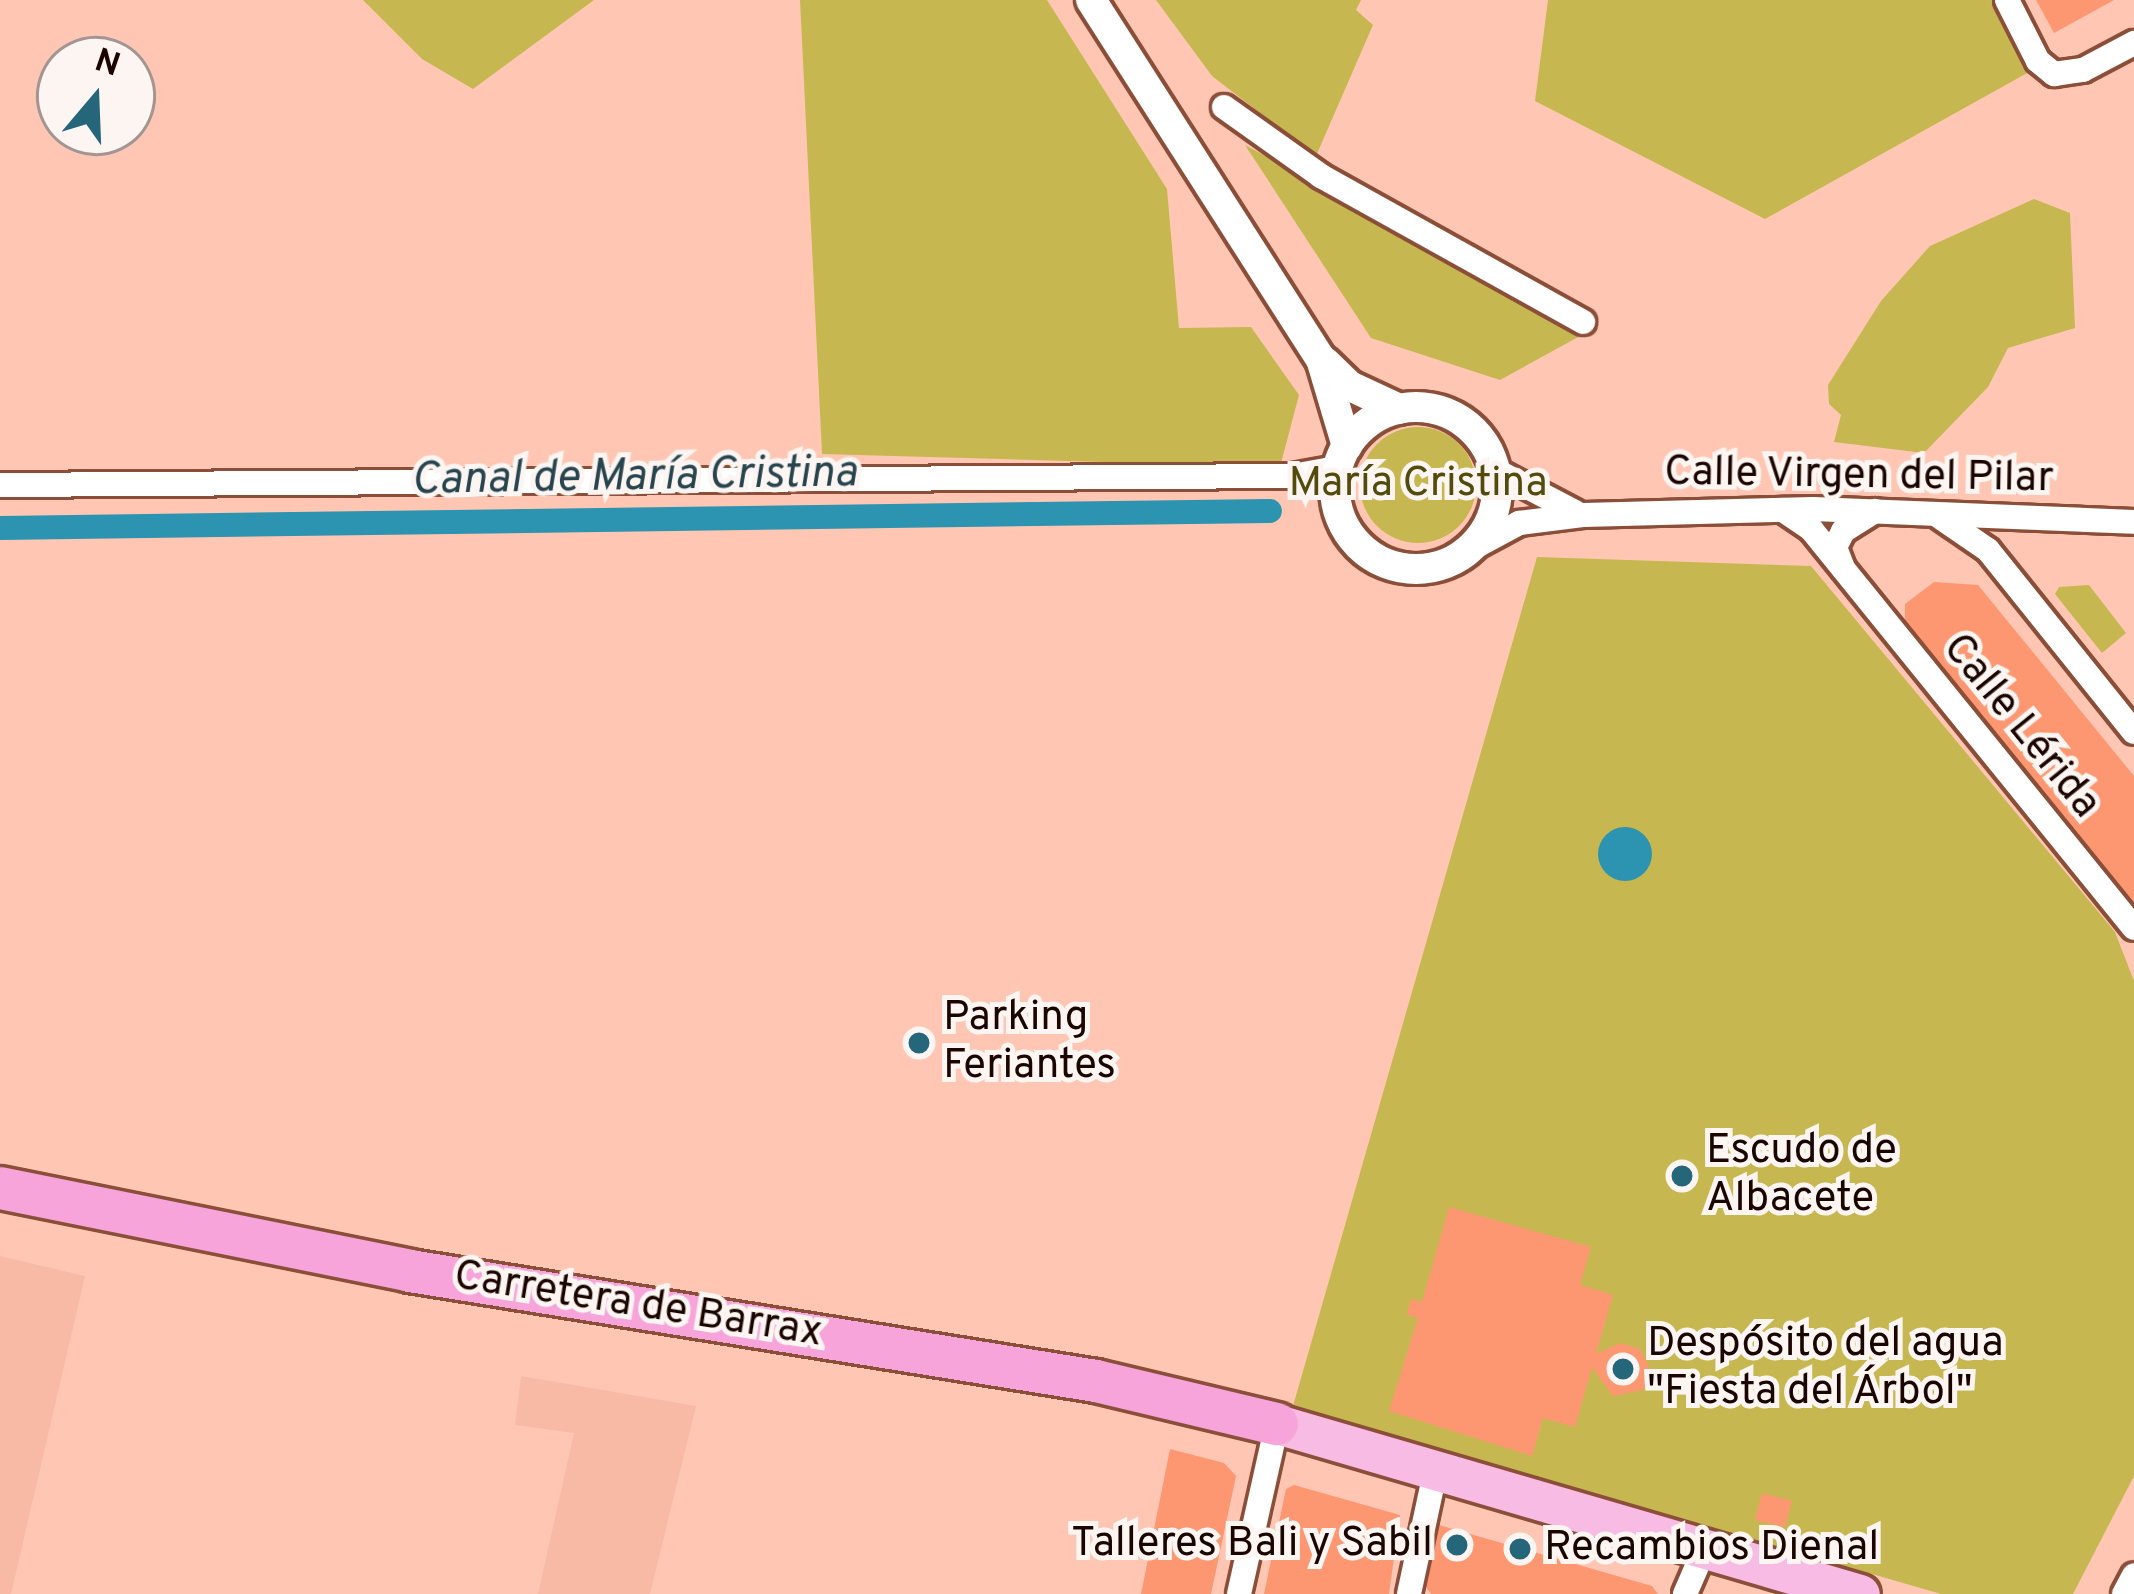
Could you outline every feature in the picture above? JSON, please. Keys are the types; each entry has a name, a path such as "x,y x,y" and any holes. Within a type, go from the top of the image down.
{"highway":[{"name":"Carretera de Barrax","path":"0,1188 410,1271 1074,1377 1276,1424"}],"main road":[{"path":"1276,1424 1860,1594"}],"street":[{"path":"1091,0 1321,359 1350,386 1399,409"},
{"path":"2008,0 2038,61 2054,74 2083,70 2134,43"},
{"path":"1224,107 1321,176 1582,322"},
{"path":"0,484 1293,476 1342,457 1369,421 1399,409 1438,410 1462,420 1495,470 1492,517 1471,549 1424,569 1374,557 1340,519 1342,457 1321,359"},
{"name":"Calle Virgen del Pilar","path":"1495,470 1583,515"},
{"name":"Calle Virgen del Pilar","path":"1471,549 1519,523 1583,515 1780,508 2134,522"},
{"name":"Calle Lérida","path":"1780,508 1811,529 2134,928"},
{"path":"1846,575 1835,548 1843,531 1879,510"},
{"path":"1933,513 1988,550 2134,732"},
{"path":"1988,550 2021,518"},
{"path":"1239,1594 1276,1424"},
{"path":"1409,1594 1436,1468"},
{"path":"1685,1594 1704,1550"},
{"path":"2124,1594 2134,1575"}],"shaded area":[{"path":"0,1256 85,1276 11,1594 0,1594"},
{"path":"521,1376 696,1406 650,1594 538,1594 574,1433 515,1425"}],"green space":[{"path":"363,0 594,0 473,89 422,59"},
{"path":"800,0 1047,0 1167,189 1179,328 1251,327 1299,395 1280,467 822,454"},
{"path":"1156,0 1361,0 1356,10 1373,25 1316,156 1212,76"},
{"path":"1548,0 1992,0 2029,72 1765,219 1535,101"},
{"path":"1245,145 1442,250 1580,336 1500,380 1371,338"},
{"path":"2034,199 2070,213 2075,328 2008,348 1988,387 1924,453 1834,442 1841,415 1829,404 1828,385 1881,301 1930,246"},
{"name":"María Cristina","path":"1418,427 1440,432 1459,444 1471,463 1476,485 1471,507 1459,526 1440,538 1418,543 1396,538 1377,526 1365,507 1360,485 1365,463 1377,444 1396,432"},
{"path":"1537,557 1811,566 2115,932 2134,981 2134,1476 2073,1594 1941,1594 1293,1406"},
{"path":"2089,585 2126,633 2102,653 2055,594 2059,587"}],"water":[{"path":"1625,827 1644,835 1652,854 1644,873 1625,881 1606,873 1598,854 1606,835"}],"building":[{"path":"2036,0 2114,0 2054,33"},
{"path":"1934,582 1978,585 2134,776 2134,903 1905,622 1905,604"},
{"path":"1449,1207 1591,1247 1580,1285 1613,1295 1596,1354 1620,1343 1640,1349 1651,1371 1643,1390 1613,1396 1592,1367 1575,1427 1543,1418 1532,1456 1389,1411 1418,1318 1407,1315 1411,1299 1422,1302"},
{"path":"1170,1449 1224,1463 1236,1476 1211,1594 1141,1594"},
{"path":"1294,1485 1400,1515 1389,1594 1264,1594 1286,1489"},
{"path":"1762,1493 1792,1501 1785,1527 1755,1520"},
{"path":"1439,1525 1652,1586 1658,1594 1431,1594 1424,1584"}],"waterway":[{"name":"Canal de María Cristina","path":"0,528 1270,511"}],"place":[{"name":"Parking Feriantes","path":"919,1043"},
{"name":"Escudo de Albacete","path":"1682,1176"},
{"name":"Despósito del agua \"Fiesta del Árbol\"","path":"1623,1369"},
{"name":"Talleres Bali y Sabil","path":"1457,1545"},
{"name":"Recambios Dienal","path":"1520,1549"}]}
